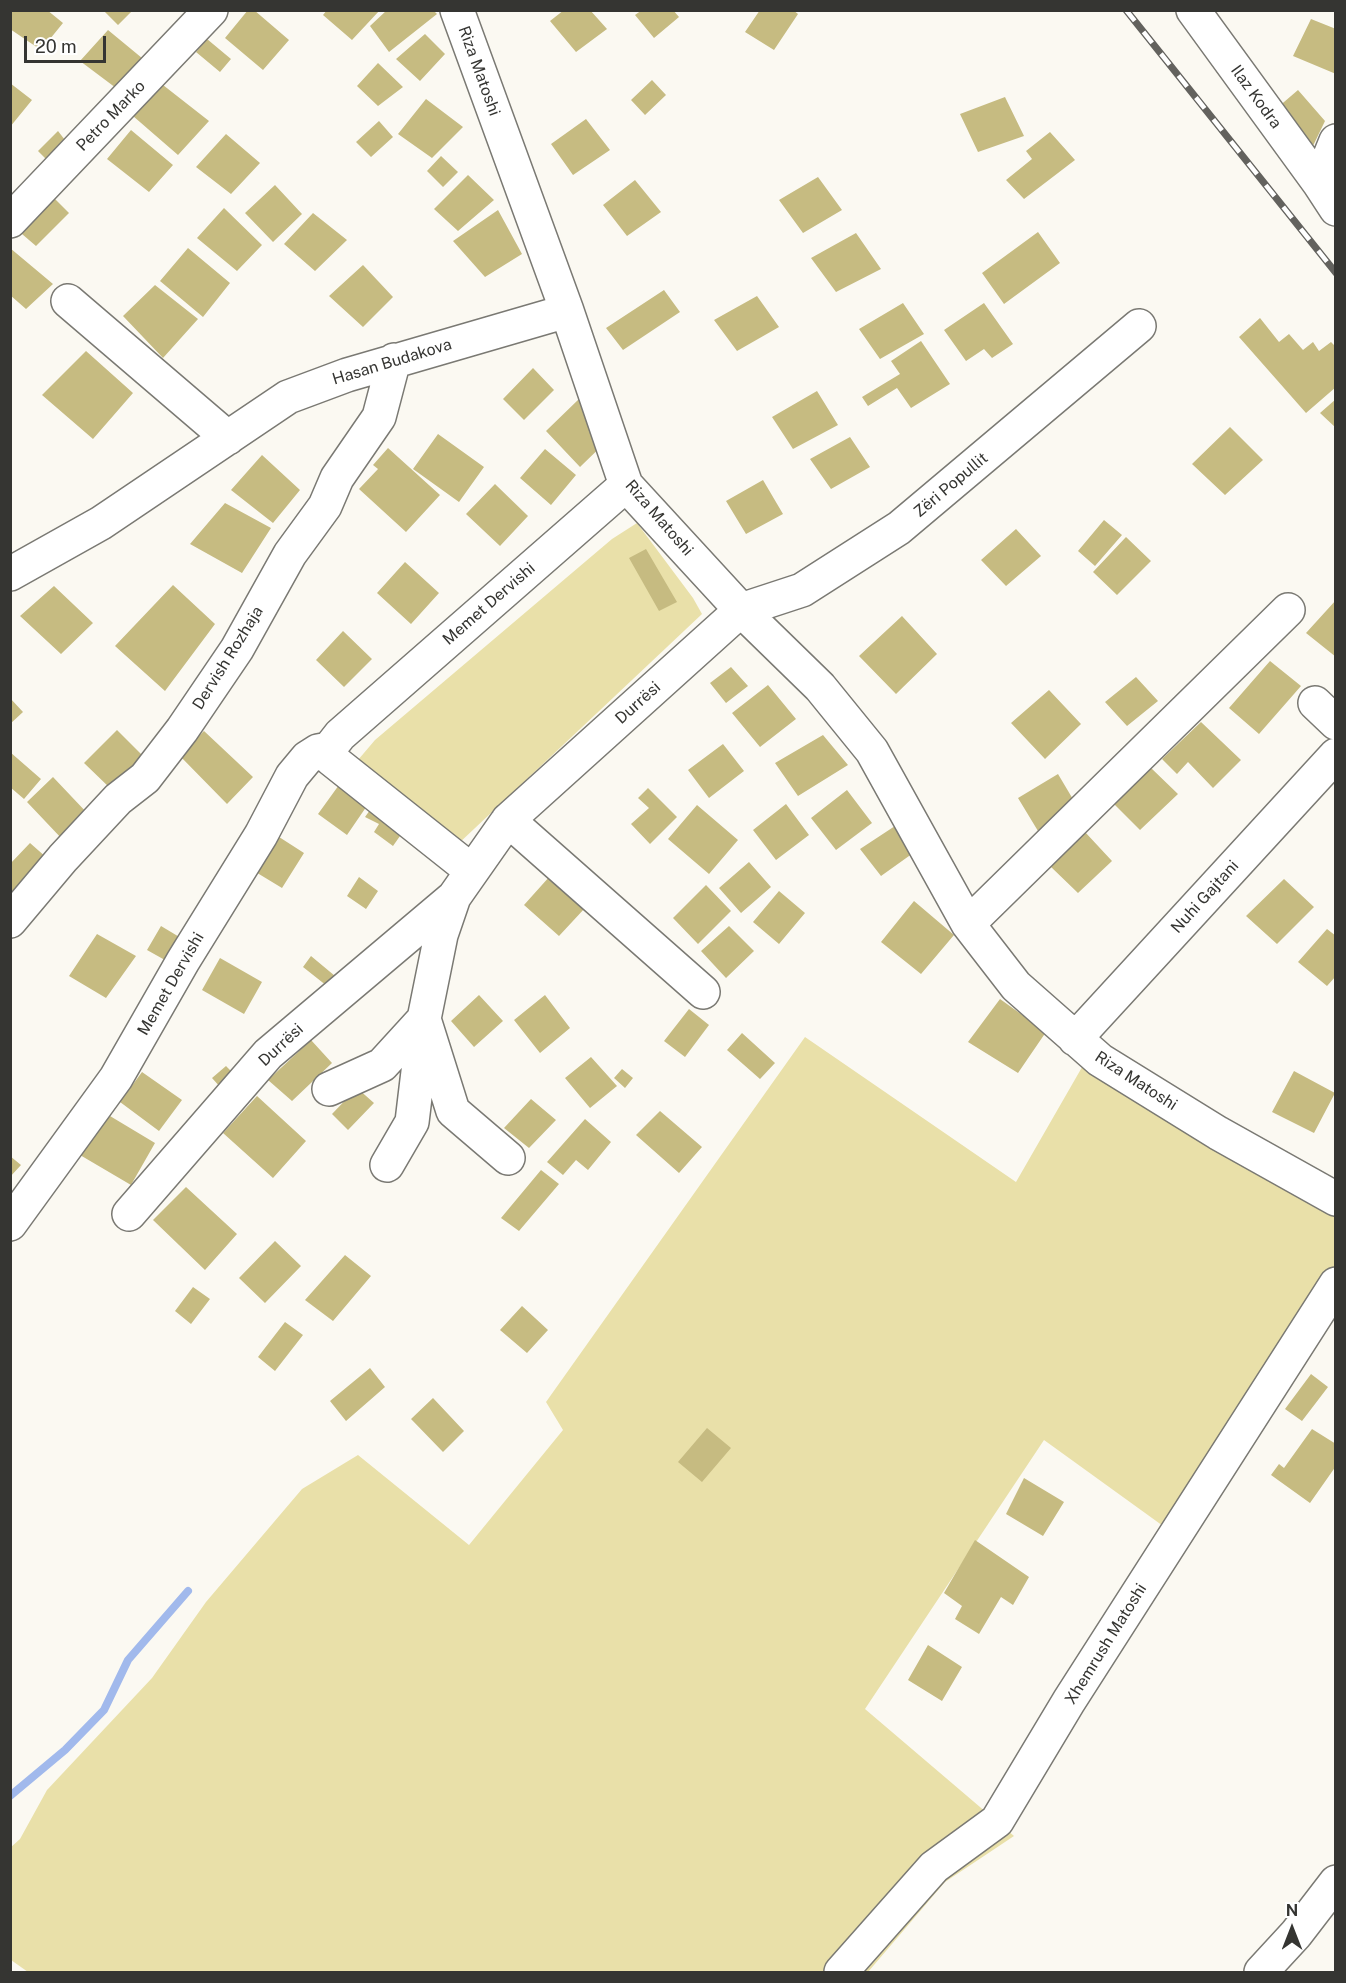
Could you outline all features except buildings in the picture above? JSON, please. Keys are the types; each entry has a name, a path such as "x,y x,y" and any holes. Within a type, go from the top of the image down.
{"street":[{"name":"Petro Marko","path":"10,221 211,10"},
{"name":"Riza Matoshi","path":"457,10 567,311 626,485 741,610 820,687 872,751 968,924 1016,986 1100,1060 1218,1132 1335,1199"},
{"name":"Ilaz Kodra","path":"1193,10 1327,196"},
{"name":"Ilaz Kodra","path":"1327,196 1335,141"},
{"path":"68,302 228,438"},
{"name":"Hasan Budakova","path":"10,574 101,524 288,397 394,360 567,311"},
{"name":"Zëri Popullit","path":"741,610 802,590 898,528 1139,326"},
{"name":"Dervish Rozhaja","path":"10,921 63,858 118,799 145,778 182,730 237,649 290,554 325,506 337,478 379,417 394,360"},
{"name":"Memet Dervishi","path":"10,1224 116,1078 183,961 261,836 292,776 307,758 318,751 329,749 339,735 626,485"},
{"name":"Durrësi","path":"387,1165 412,1122 424,1019 441,935 454,897 508,820 741,610"},
{"path":"968,924 1288,610"},
{"path":"329,749 331,759 472,870"},
{"name":"Nuhi Gajtani","path":"1075,1039 1335,755"},
{"path":"508,820 703,992"},
{"name":"Durrësi","path":"129,1214 268,1054 454,897"},
{"path":"329,1089 382,1065 424,1019"},
{"name":"Durrësi","path":"424,1019 453,1111 508,1158"},
{"name":"Xhemrush Matoshi","path":"840,1972 934,1867 997,1821 1069,1701 1335,1284"},
{"path":"1261,1972 1296,1934 1335,1882"}],"shaded area":[{"path":"637,523 693,598 702,614 457,845 358,760 375,740 612,539"},
{"path":"805,1037 1016,1182 1085,1062 1335,1215 1335,1303 1188,1544 1044,1440 865,1709 1014,1836 945,1882 868,1972 28,1972 11,1960 10,1848 20,1839 47,1790 152,1678 206,1602 302,1489 358,1455 469,1545 563,1430 546,1402"}],"waterway":[{"path":"10,1796 65,1750 104,1710 128,1660 188,1591"}],"railway":[{"path":"1126,10 1336,273"}]}
